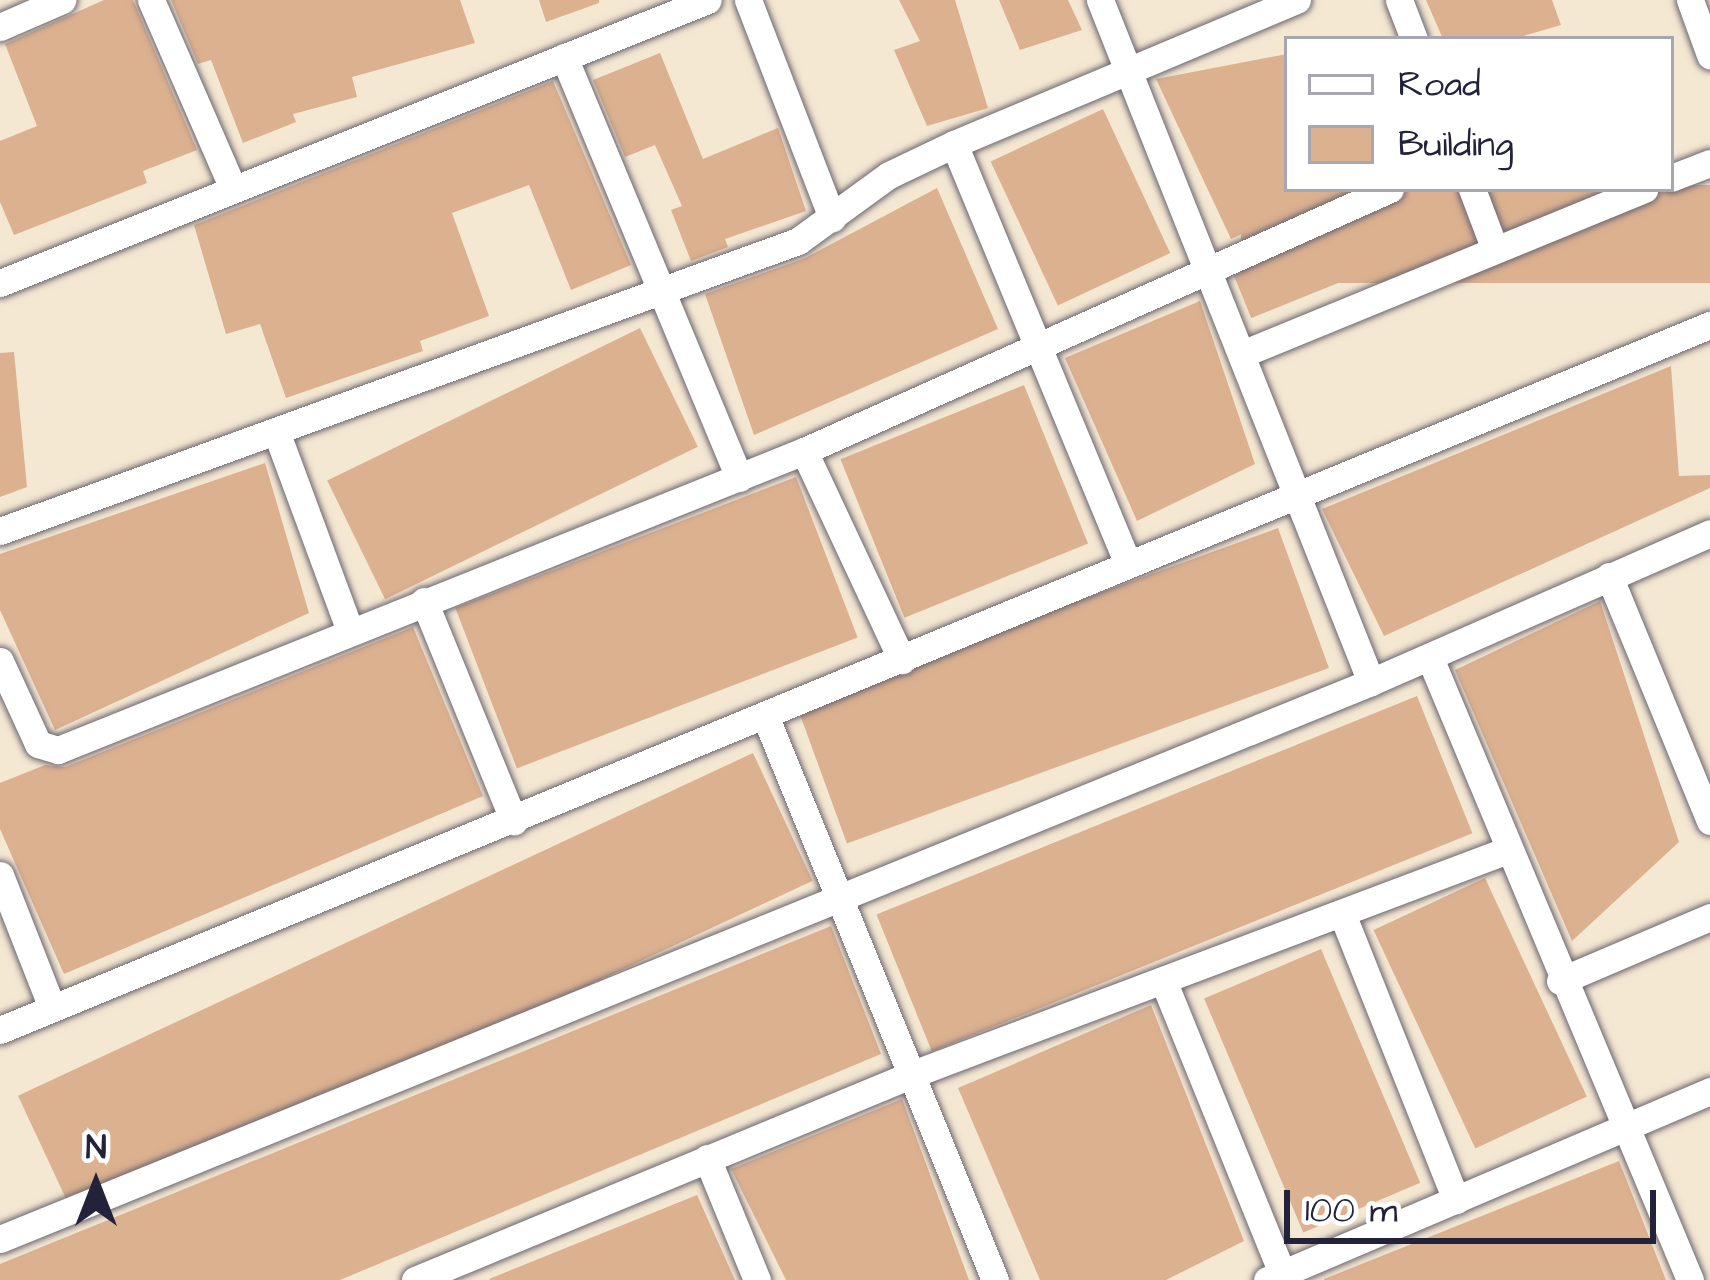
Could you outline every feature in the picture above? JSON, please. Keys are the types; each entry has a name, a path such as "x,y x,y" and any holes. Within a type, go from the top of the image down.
{"street":[{"path":"0,27 62,0"},
{"path":"151,0 233,189"},
{"path":"0,283 708,0"},
{"path":"748,0 832,218"},
{"path":"1100,0 1371,682"},
{"path":"0,531 797,241 889,175 1128,68 1297,0"},
{"path":"1399,0 1413,36"},
{"path":"1690,0 1710,55"},
{"path":"564,57 740,478"},
{"path":"954,144 1128,564"},
{"path":"1674,177 1710,163"},
{"path":"1,663 38,744 58,750 804,452 1383,192"},
{"path":"1473,192 1495,250"},
{"path":"1242,354 1638,192"},
{"path":"0,1030 766,718 1297,490 1710,325"},
{"path":"276,431 350,631"},
{"path":"804,452 902,660"},
{"path":"0,1239 1430,658 1710,533"},
{"path":"1610,576 1710,821"},
{"path":"424,602 514,820"},
{"path":"1430,658 1505,851 1690,1280"},
{"path":"766,718 844,894 995,1280"},
{"path":"415,1280 913,1075 1505,851"},
{"path":"0,875 52,1007"},
{"path":"1343,916 1456,1200"},
{"path":"1561,981 1710,917"},
{"path":"1163,980 1278,1278 1710,1091"},
{"path":"706,1158 757,1280"}],"building":[{"path":"104,0 133,0 197,150 143,171 147,183 14,235 0,202 0,141 37,126 5,44"},
{"path":"171,0 460,0 475,43 352,77 357,97 293,114 296,122 243,143 211,60 198,64"},
{"path":"539,0 599,0 599,3 546,22"},
{"path":"899,0 955,0 988,108 927,126 894,50 920,41"},
{"path":"999,0 1068,0 1082,30 1020,50"},
{"path":"1426,0 1552,0 1561,25 1523,36 1442,36"},
{"path":"660,53 703,159 778,128 806,211 725,239 728,247 691,261 671,210 682,206 655,145 625,157 593,80"},
{"path":"1284,55 1284,192 1333,192 1231,239 1156,79"},
{"path":"553,81 631,265 571,290 529,185 452,213 489,316 420,341 423,351 286,398 260,324 226,334 194,225"},
{"path":"1103,109 1170,253 1058,306 991,161"},
{"path":"1241,185 1284,185 1284,192 1674,192 1674,185 1710,185 1710,283 1241,283"},
{"path":"937,188 998,329 754,435 705,294 805,258"},
{"path":"1492,192 1553,192 1500,212"},
{"path":"1386,214 1403,257 1251,318 1234,275"},
{"path":"1200,301 1255,464 1137,521 1065,358"},
{"path":"640,328 698,447 385,599 327,481"},
{"path":"14,352 27,487 0,497 0,353"},
{"path":"1671,366 1679,476 1710,475 1710,488 1384,636 1322,509"},
{"path":"1024,385 1088,544 904,618 840,459"},
{"path":"265,463 309,613 55,730 0,610 0,554"},
{"path":"796,477 858,638 517,768 455,608"},
{"path":"1278,528 1329,668 847,843 796,703"},
{"path":"1600,601 1679,842 1572,941 1455,670"},
{"path":"413,627 483,796 64,974 0,829 0,783 45,765 65,767"},
{"path":"1417,696 1472,833 932,1052 876,914"},
{"path":"753,753 813,881 78,1224 18,1096"},
{"path":"1485,878 1587,1096 1475,1148 1374,930"},
{"path":"831,926 881,1054 340,1280 0,1280 0,1264"},
{"path":"1321,949 1420,1183 1303,1232 1204,999"},
{"path":"1151,1005 1244,1241 1166,1280 1040,1280 958,1088"},
{"path":"902,1099 969,1280 786,1280 731,1169"},
{"path":"1619,1161 1666,1280 1324,1280 1324,1279"},
{"path":"697,1195 735,1280 489,1279"}]}
